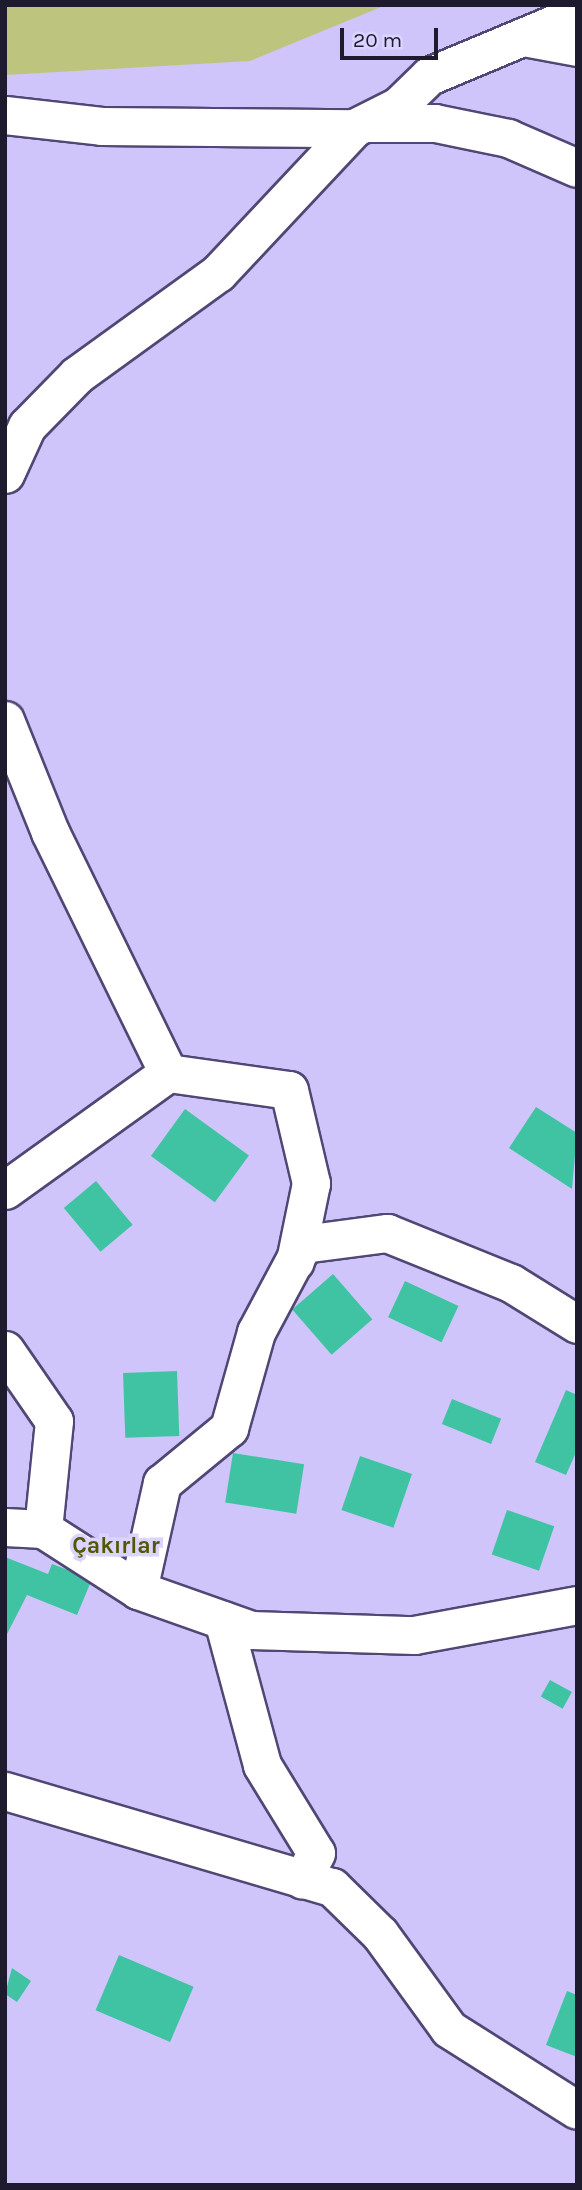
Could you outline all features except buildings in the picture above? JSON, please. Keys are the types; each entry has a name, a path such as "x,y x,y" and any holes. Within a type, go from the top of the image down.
{"street":[{"path":"5,474 27,426 77,375 218,273 359,125 398,106 429,76 577,14"},
{"path":"523,37 577,47"},
{"path":"5,116 100,126 435,123 508,138 577,168"},
{"path":"5,720 50,832 168,1073"},
{"path":"5,1190 168,1073 289,1090 311,1183 295,1261"},
{"path":"138,1590 162,1483 229,1429 256,1332 303,1244 387,1233 511,1283 577,1324"},
{"path":"5,1350 54,1421 43,1530"},
{"path":"5,1527 43,1530 138,1590 251,1630 414,1635 577,1605"},
{"path":"223,1620 262,1765 316,1853 302,1878"},
{"path":"5,1791 332,1887 380,1934 449,2029 577,2110"}],"green space":[{"path":"5,5 386,5 250,61 5,75"}],"district":[{"name":"Çakırlar","path":"116,1546"}]}
